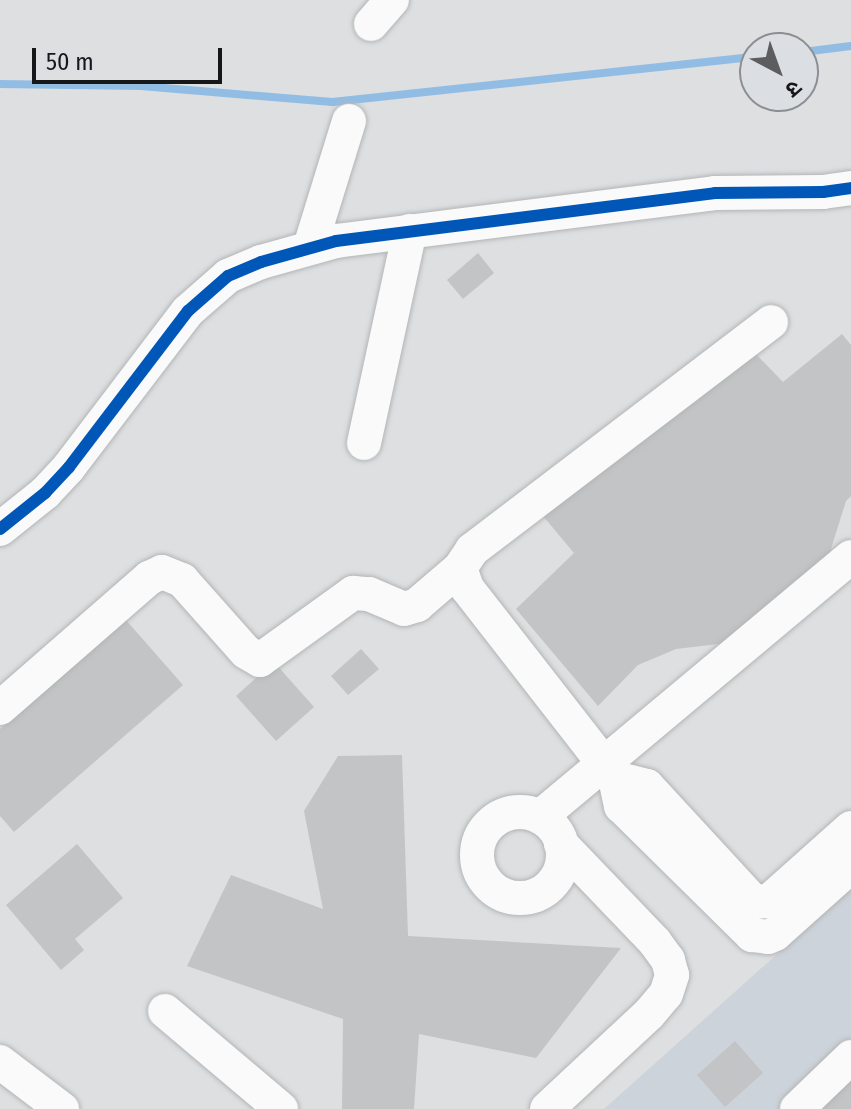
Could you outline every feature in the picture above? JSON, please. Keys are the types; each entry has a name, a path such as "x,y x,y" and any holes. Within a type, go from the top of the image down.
{"street":[{"path":"310,247 349,121"},
{"path":"0,529 45,493 69,467 188,311 228,276 310,247 410,231 715,193 823,192 851,188"},
{"path":"364,443 410,231"},
{"path":"0,708 149,578 162,572 182,580 246,652 260,660 353,593 369,594 404,609 425,600 460,568 472,550 771,322"},
{"path":"547,1109 649,1014 666,994 672,975 668,960 655,942 551,830 609,771 851,557"},
{"path":"460,568 467,588 609,771 621,806 752,935 768,937 775,934 851,866"},
{"path":"609,771 647,786 754,902 769,901 851,828"},
{"path":"165,1011 270,1106"},
{"path":"797,1109 851,1057"},
{"path":"0,1062 62,1109"}],"shaded area":[{"path":"851,888 851,1109 604,1109"}],"building":[{"path":"478,253 494,273 463,299 447,280"},
{"path":"842,334 851,345 851,496 846,501 830,552 796,600 727,643 676,649 638,665 598,706 516,609 574,553 543,516 752,350 783,382"},
{"path":"126,620 183,685 14,832 0,816 0,729"},
{"path":"361,649 379,669 348,695 331,676"},
{"path":"274,662 314,707 276,741 236,696"},
{"path":"402,755 408,936 621,948 536,1058 419,1034 414,1109 342,1109 343,1019 187,966 231,875 323,909 304,811 338,756"},
{"path":"77,844 123,898 75,939 84,950 61,970 6,905"},
{"path":"735,1041 763,1073 725,1107 697,1075"},
{"path":"851,1071 851,1109 807,1109"}],"waterway":[{"path":"819,50 851,46"},
{"path":"0,84 141,86 332,102 739,59"}],"cycle path":[{"path":"0,529 45,493 69,467 188,311 228,276 261,262 336,241 715,193 823,192 851,188"}]}
